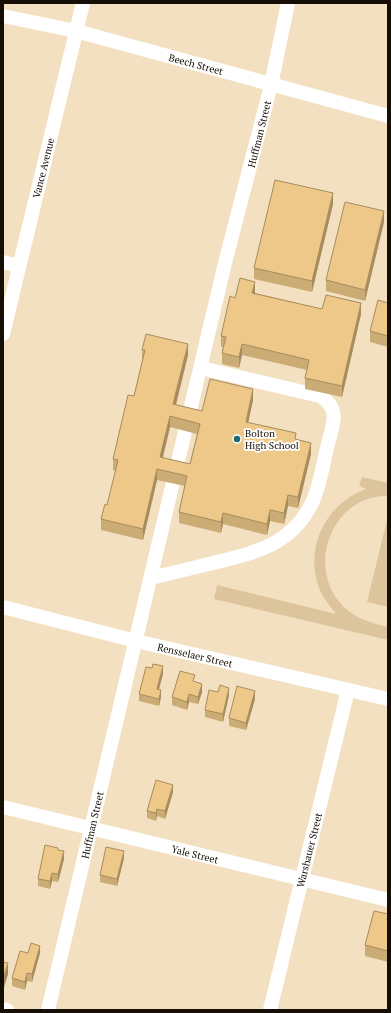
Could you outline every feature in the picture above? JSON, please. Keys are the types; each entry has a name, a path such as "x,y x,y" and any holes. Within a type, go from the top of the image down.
{"street":[{"name":"Vance Avenue","path":"3,334 83,3"},
{"name":"Huffman Street","path":"48,1010 226,263 271,85 288,3"},
{"name":"Beech Street","path":"3,16 76,31 388,116"},
{"path":"3,262 19,266"},
{"path":"151,578 253,554 274,544 290,532 301,520 311,505 319,480 333,423 334,412 329,402 320,396 201,368"},
{"name":"Rensselaer Street","path":"3,607 136,641 388,699"},
{"name":"Warshauer Street","path":"270,1010 348,690"},
{"name":"Yale Street","path":"3,807 388,900"},
{"path":"3,1009 7,1010"}],"shaded area":[{"path":"362,477 388,483 388,496 368,499 352,507 339,520 330,536 326,555 326,573 332,591 344,607 359,618 388,627 388,640 214,599 217,585 336,614 319,588 315,573 314,557 322,529 330,516 340,505 352,496 366,489 359,486"},
{"path":"388,516 388,607 367,602"}],"building":[{"path":"275,180 333,193 312,281 254,268"},
{"path":"345,202 384,211 365,290 326,280"},
{"path":"240,278 255,282 252,293 322,309 326,295 361,303 342,386 305,378 309,360 242,344 239,357 222,353 226,337 221,336 230,296 235,298"},
{"path":"378,300 388,303 388,336 370,331"},
{"name":"Bolton High School","path":"146,334 188,344 173,404 202,411 210,379 253,389 246,422 296,433 295,439 311,443 298,497 288,495 284,513 270,510 267,524 223,513 221,522 179,512 187,476 157,469 143,529 101,519 105,504 107,505 118,460 113,459 128,395 134,396 145,350 142,350","holes":["170,416 200,424 190,464 160,457"]},
{"path":"153,664 163,666 157,689 161,690 159,699 139,694 146,667 152,668"},
{"path":"180,671 195,675 193,681 202,684 198,697 189,694 187,702 172,697"},
{"path":"220,685 229,688 223,714 205,710 209,690 218,692"},
{"path":"237,686 255,691 246,723 229,718"},
{"path":"156,780 173,785 165,811 157,809 156,813 147,811"},
{"path":"45,845 64,851 58,874 52,873 50,881 38,879"},
{"path":"106,847 124,851 117,879 100,875"},
{"path":"374,911 388,914 388,951 365,945"},
{"path":"31,943 40,946 32,974 27,973 25,982 12,978 20,951 28,953"},
{"path":"3,962 8,963 4,976 3,976"}],"place":[{"name":"Bolton High School","path":"237,439"}]}
